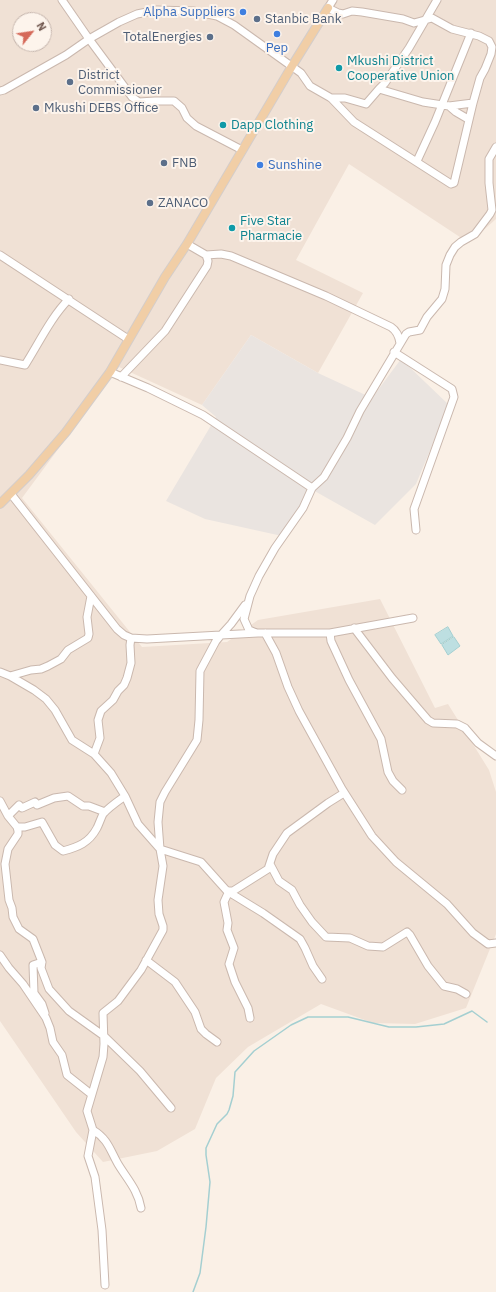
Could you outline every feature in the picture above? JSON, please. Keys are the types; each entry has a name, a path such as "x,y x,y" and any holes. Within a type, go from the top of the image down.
{"main road":[{"path":"0,504 11,494 66,432 110,372 165,277 328,8"}],"street":[{"path":"62,0 132,97 140,102 155,100 174,101 182,108 187,118 196,126 242,150"},
{"path":"0,91 66,55 114,24 137,14 157,10 194,11 217,16 234,25 301,73 310,86 331,98 354,122 451,184 454,183 472,103 480,78 491,54 492,47 489,41 470,33 452,29 435,19 426,19 414,23 403,19 362,12 352,11 343,14 338,13 328,8 333,0"},
{"path":"331,98 345,98 366,104 386,83 438,0"},
{"path":"417,161 435,122 470,33"},
{"path":"379,89 423,102 442,105 449,106 472,103"},
{"path":"449,106 468,119"},
{"path":"105,1285 102,1230 95,1176 88,1156 93,1130 87,1111 103,1057 103,1013 118,1001 141,970 163,930 159,914 158,900 163,866 158,822 160,802 197,740 200,671 220,635 241,611 275,548 303,508 312,488 324,477 400,342 407,333 420,330 426,317 442,299 445,289 446,265 455,247 475,234 492,210 489,183 489,159 496,147"},
{"path":"186,244 206,255 221,254 231,256 326,296 363,315 391,327 396,331 400,342"},
{"path":"0,255 128,339"},
{"path":"121,377 165,331 206,266 208,261 206,255"},
{"path":"0,360 25,365 53,320 69,299"},
{"path":"394,352 452,389 454,397 414,509 416,530"},
{"path":"110,372 148,388 203,415 312,488"},
{"path":"11,494 117,629 124,635 131,638 147,639 262,633 330,633 413,618"},
{"path":"10,676 43,668 62,659 68,650 88,638 88,617 91,596"},
{"path":"250,596 244,619 249,630 262,633 272,643 288,687 299,711 344,793 372,836 396,862 447,904 483,942 488,944 496,943"},
{"path":"354,628 392,678 428,720 433,723 457,724 465,728 478,743 496,756"},
{"path":"330,633 331,641 349,680 381,739 388,772 393,781 402,790"},
{"path":"94,754 100,738 98,720 101,711 113,700 118,691 124,685 127,678 131,663 131,638"},
{"path":"0,673 10,676 46,699 55,710 72,740 94,754 111,773 125,796 138,824 160,849 201,862 229,891 300,939 306,948 313,966 322,979"},
{"path":"229,891 233,891 249,880 264,873 268,869 273,854 288,833 344,793"},
{"path":"8,816 19,805 22,808 35,802 37,805 54,798 68,796 83,806 89,806 106,812"},
{"path":"17,826 25,827 42,822 55,845 62,851 72,849 82,845 96,830 104,813 125,796"},
{"path":"0,801 8,816 17,826 18,834 10,843 5,856 5,873 9,900 16,924 19,929 33,939 42,962 41,968 49,988 70,1011 104,1036 147,1077 171,1108"},
{"path":"270,864 279,881 292,890 300,906 326,937 350,938 368,946 383,947 407,932 428,966 444,986 457,989 466,994"},
{"path":"229,891 224,902 228,923 227,930 234,948 229,964 235,982 248,1008 250,1018"},
{"path":"0,955 23,984 46,1018"},
{"path":"146,960 175,982 195,1012 201,1029 217,1042"},
{"path":"42,962 33,965 34,993 42,1004 53,1042 62,1055 67,1075 91,1094"},
{"path":"93,1130 100,1134 108,1144 118,1163 137,1192 141,1208"}],"shaded area":[{"path":"0,0 496,0 496,219 469,243 349,164 296,260 363,293 318,373 251,335 202,405 119,367 22,498 142,647 227,642 258,620 380,599 435,708 448,704 489,770 496,792 496,934 466,1008 415,1024 373,1023 321,1004 248,1047 216,1078 195,1129 157,1151 103,1162 76,1132 0,1021"},
{"path":"251,335 318,373 372,398 401,359 449,405 416,484 375,525 311,489 282,536 205,519 166,501 216,417 202,405"}],"water":[{"path":"448,627 453,636 441,644 435,635"},
{"path":"454,637 460,646 448,655 442,645"}],"waterway":[{"path":"193,1292 200,1273 206,1227 210,1182 206,1148 217,1124 229,1110 233,1096 235,1072 254,1051 291,1025 308,1017 348,1017 389,1027 416,1027 444,1024 472,1011 487,1022"}],"place":[{"name":"Alpha Suppliers","path":"243,12"},
{"name":"Stanbic Bank","path":"257,19"},
{"name":"Pep","path":"277,34"},
{"name":"TotalEnergies","path":"210,37"},
{"name":"Mkushi District Cooperative Union","path":"339,68"},
{"name":"District Commissioner","path":"70,82"},
{"name":"Mkushi DEBS Office","path":"36,108"},
{"name":"Dapp Clothing","path":"223,125"},
{"name":"FNB","path":"164,163"},
{"name":"Sunshine","path":"260,165"},
{"name":"ZANACO","path":"150,203"},
{"name":"Five Star Pharmacie","path":"232,228"}]}
